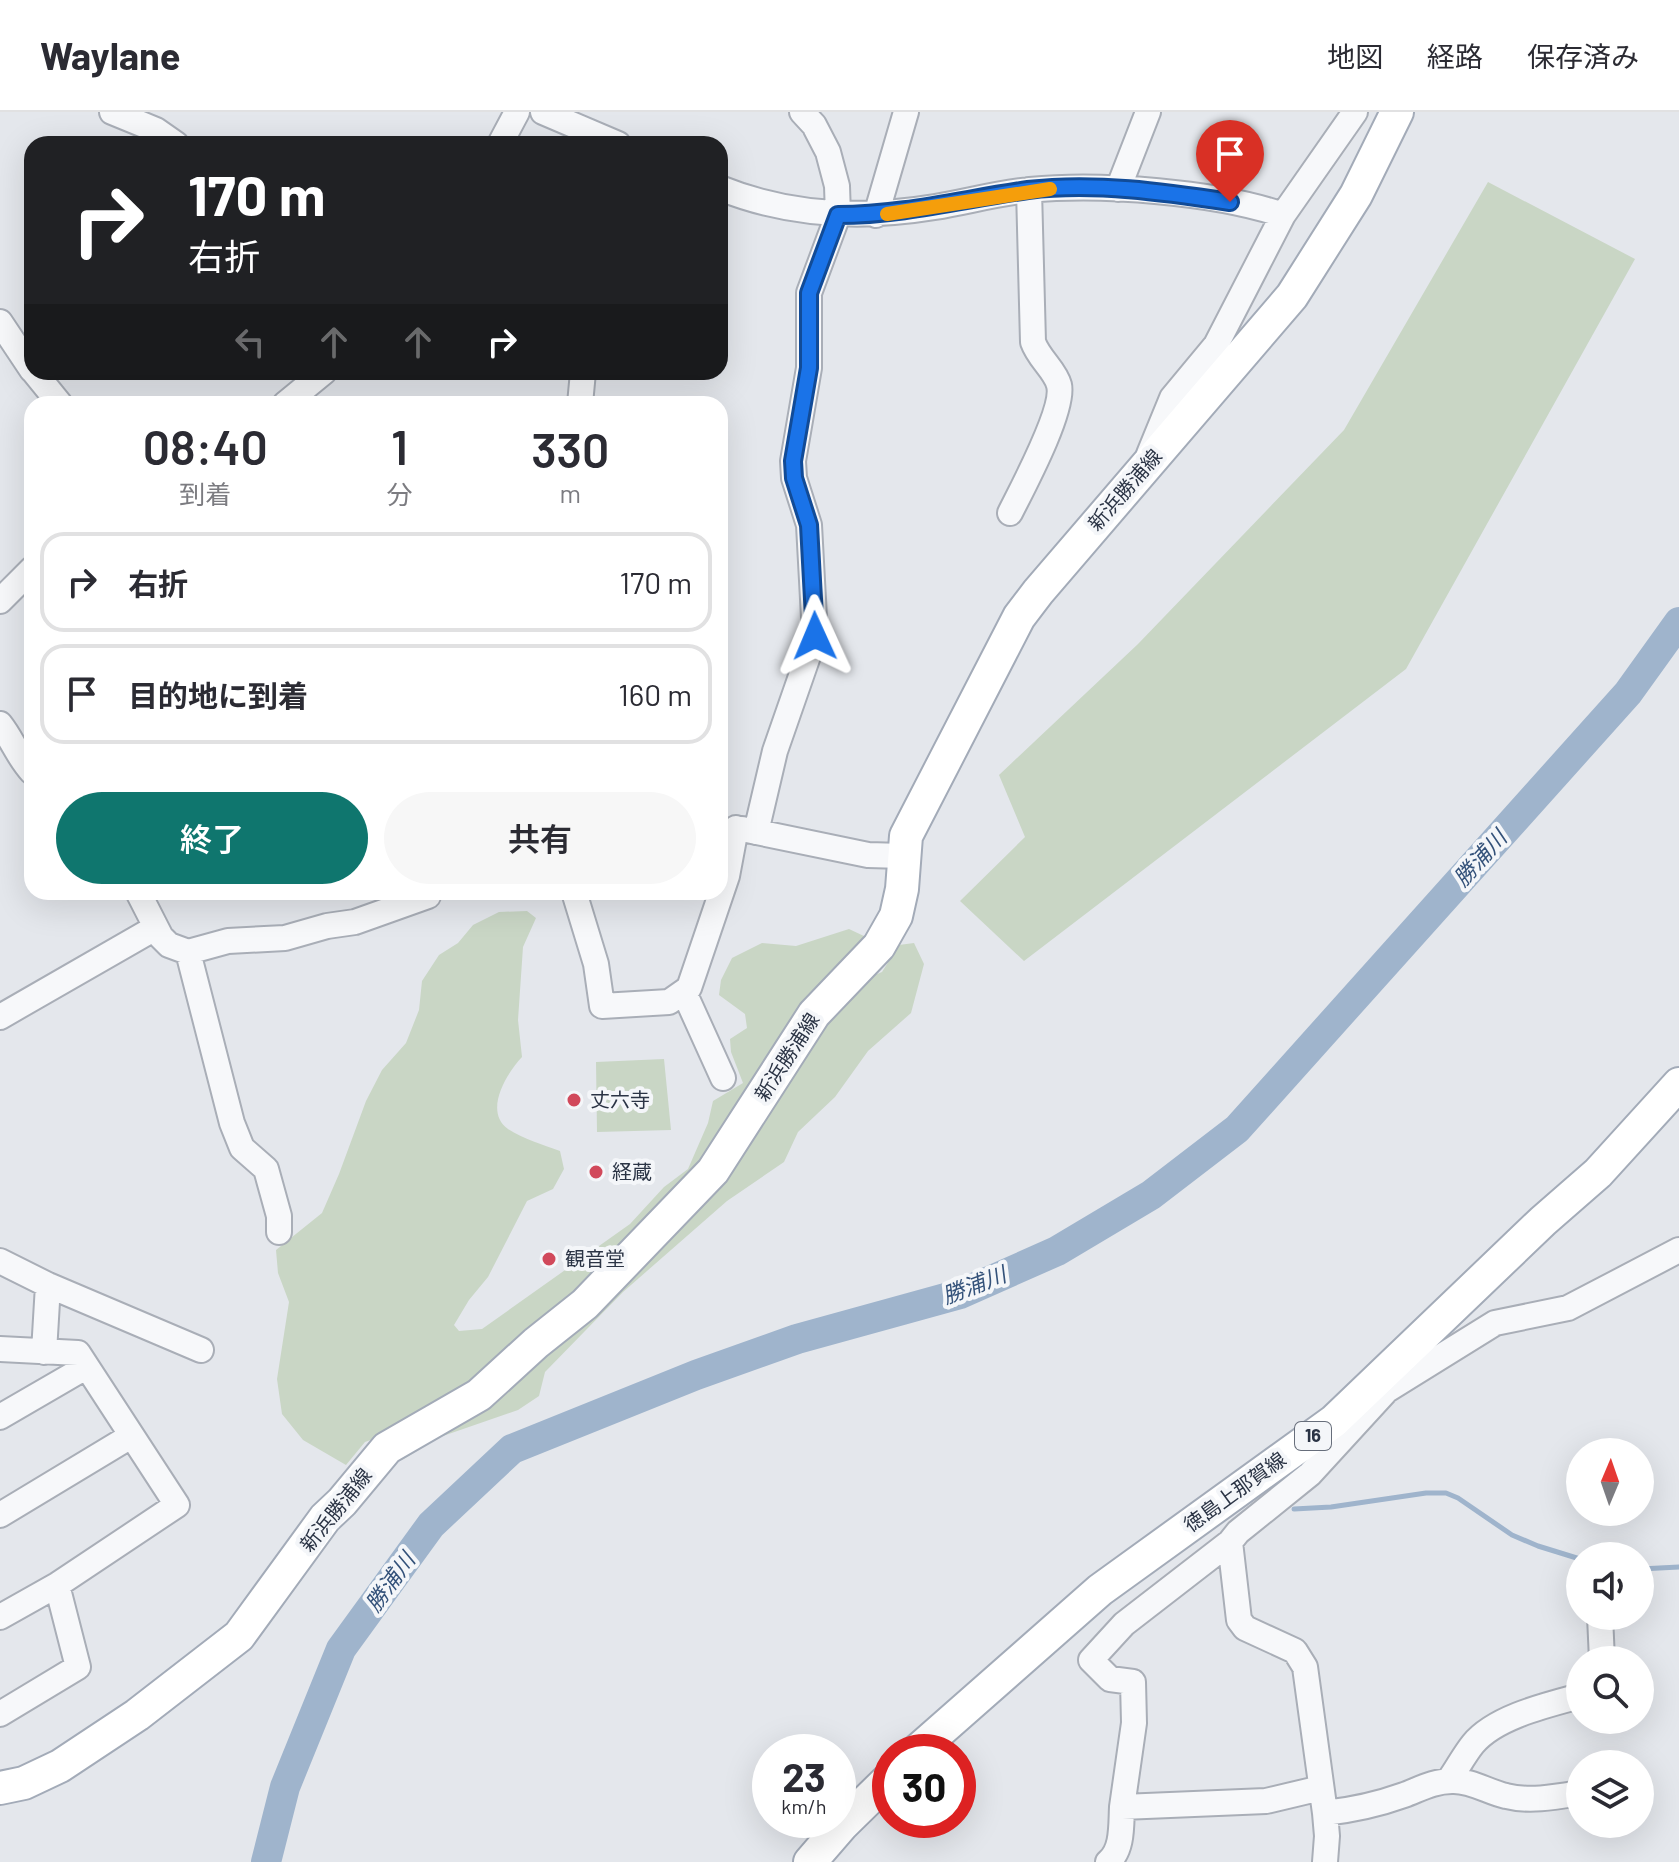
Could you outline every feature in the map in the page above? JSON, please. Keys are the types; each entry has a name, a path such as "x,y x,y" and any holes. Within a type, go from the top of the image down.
{"main road":[{"name":"新浜勝浦線","path":"0,1788 24,1783 60,1766 137,1715 239,1636 325,1518 387,1448 479,1395 585,1304 713,1171 814,1014 879,946 896,916 902,889 906,836 1019,617 1292,296 1356,195 1397,112"},
{"name":"徳島上那賀線","path":"936,1734 1100,1590 1382,1386 1543,1221 1598,1173 1679,1084"},
{"path":"810,1862 872,1796"}],"street":[{"path":"112,112 165,136"},
{"path":"504,136 517,112"},
{"path":"543,112 593,136"},
{"path":"606,112 606,136"},
{"path":"728,871 737,828 775,751 815,636 809,525 794,478 793,461 809,368 809,293 838,215 837,186 828,152 814,125 802,112"},
{"path":"876,215 906,112"},
{"path":"1118,189 1148,112"},
{"path":"1144,468 1172,398 1216,345 1283,215 1355,112"},
{"path":"728,190 779,206 838,215 876,215 1029,190 1118,189 1254,205 1283,215"},
{"path":"1010,513 1036,462 1058,403 1060,386 1054,374 1038,357 1033,342 1029,190"},
{"path":"0,322 24,358"},
{"path":"40,380 53,396"},
{"path":"295,396 314,380"},
{"path":"0,601 24,577"},
{"path":"0,724 24,762"},
{"path":"737,828 868,855 903,856"},
{"path":"142,900 155,928 169,945 188,952 228,941 285,938 355,922 417,900"},
{"path":"576,900 596,964 602,1006 676,997 689,988 719,900"},
{"path":"0,1017 155,928"},
{"path":"188,952 232,1123 242,1148 266,1169 279,1216 279,1232"},
{"path":"676,997 723,1078"},
{"path":"1108,1862 1114,1857 1120,1841 1134,1723 1133,1682 1110,1679 1091,1660 1124,1624 1230,1542 1238,1532 1310,1474 1382,1386 1495,1323 1568,1308 1679,1250"},
{"path":"0,1261 48,1285 201,1350"},
{"path":"44,1352 48,1285"},
{"path":"0,1349 78,1353 177,1505 57,1585 0,1617"},
{"path":"0,1417 86,1367"},
{"path":"0,1515 131,1436"},
{"path":"1230,1542 1239,1620 1245,1628 1295,1651 1305,1667 1325,1813 1325,1862"},
{"path":"0,1714 78,1667 57,1585"},
{"path":"1449,1780 1473,1743 1487,1731 1521,1714 1566,1700"},
{"path":"1325,1813 1363,1807 1449,1780 1506,1796 1530,1798 1566,1794"},
{"path":"1122,1807 1266,1801 1321,1788"}],"green space":[{"path":"1488,182 1635,259 1406,669 1024,961 960,901 1025,837 999,775 1138,644 1344,430"},
{"path":"527,911 536,918 523,947 518,1020 522,1057 504,1082 497,1103 498,1112 508,1129 560,1151 564,1169 553,1189 527,1201 488,1277 454,1325 459,1331 482,1329 630,1224 664,1187 688,1169 708,1123 713,1101 743,1083 731,1052 730,1039 747,1028 745,1014 719,995 721,980 732,958 762,943 796,946 849,929 866,937 860,981 882,972 899,945 914,943 924,964 911,1013 868,1051 835,1097 798,1132 784,1162 727,1201 623,1292 545,1372 539,1396 518,1410 440,1437 402,1460 393,1432 365,1442 346,1465 303,1440 282,1414 277,1379 289,1302 278,1273 276,1250 322,1213 366,1101 382,1070 406,1043 419,1010 422,981 439,955 458,943 473,925 499,912"},
{"path":"664,1059 671,1130 597,1132 596,1062"}],"waterway":[{"name":"勝浦川","path":"266,1862 285,1787 341,1649 431,1525 512,1449 696,1375 797,1339 960,1294 1057,1251 1151,1195 1237,1129 1628,693 1679,622"},
{"path":"1294,1509 1446,1493 1512,1535 1566,1555"},
{"path":"1654,1568 1679,1567"}],"slow traffic":[{"path":"887,214 1050,189"}],"place":[{"name":"丈六寺","path":"574,1100"},
{"name":"経蔵","path":"596,1172"},
{"name":"観音堂","path":"549,1259"}],"route":[{"path":"815,636 809,525 794,478 794,440 809,368 809,293 838,215 890,214 1029,190 1068,188 1118,189 1230,202"}]}
